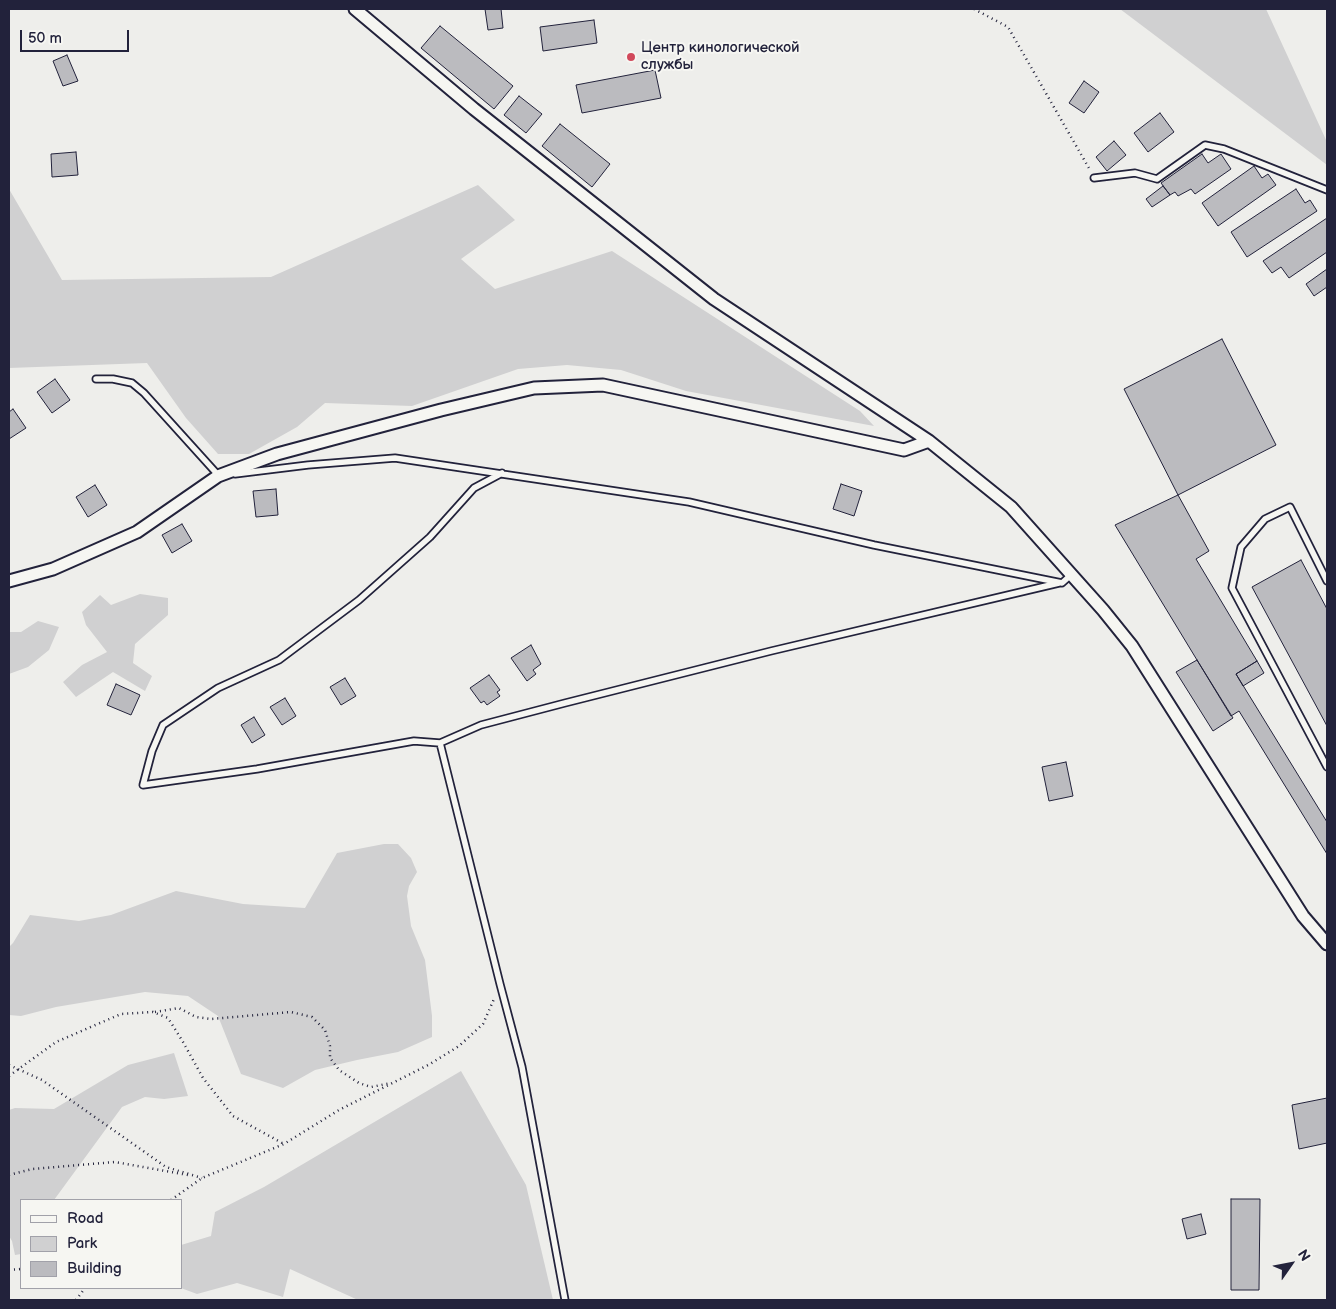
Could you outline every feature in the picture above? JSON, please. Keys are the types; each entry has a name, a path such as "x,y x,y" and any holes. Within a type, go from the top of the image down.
{"street":[{"path":"355,9 474,109 714,299 929,441 1012,506 1132,646 1303,916 1327,944"},
{"path":"9,581 53,569 137,532 218,476 277,454 441,410 534,388 603,385 904,450 929,441"}],"lane":[{"path":"1094,178 1134,172 1157,179 1205,145 1224,149 1327,190"},
{"path":"96,379 113,379 132,383 144,393 218,476 308,465 395,458 688,502 874,545 1062,583"},
{"path":"502,473 474,488 430,537 359,600 279,660 218,688 163,725 152,751 143,785 257,769 414,741 440,743 481,725 771,651 1062,583 1072,574"},
{"path":"1327,581 1290,507 1265,518 1241,547 1232,588 1327,767"},
{"path":"440,743 522,1066 565,1300"}],"path":[{"path":"974,9 1008,27 1094,178"},
{"path":"172,1199 202,1178 284,1144 339,1110 397,1082 459,1046 483,1024 500,984"},
{"path":"9,1076 56,1042 121,1014 178,1008 196,1017 211,1019 291,1012 312,1017 325,1030 330,1046 330,1058 339,1070 359,1083 372,1087 397,1082"},
{"path":"154,1012 168,1018 203,1078 233,1116 284,1144"},
{"path":"9,1066 42,1080 166,1167 202,1178"},
{"path":"9,1175 32,1169 115,1162 202,1178"},
{"path":"76,1300 84,1289"}],"green space":[{"path":"1120,9 1266,9 1327,142 1327,165"},
{"path":"478,185 515,220 461,259 495,289 612,251 860,411 874,426 686,391 621,370 567,365 518,369 412,406 325,403 297,427 249,454 218,454 186,418 147,363 9,368 9,189 62,280 271,277"},
{"path":"140,594 168,598 168,615 135,644 133,663 152,676 145,691 113,672 76,697 63,682 82,665 107,652 86,625 82,612 100,595 111,605"},
{"path":"38,621 59,627 49,650 28,667 9,674 9,632 21,632"},
{"path":"384,844 398,844 411,858 417,872 409,886 407,896 411,926 425,960 432,1016 432,1037 398,1052 315,1070 283,1088 241,1074 218,1016 188,996 145,992 56,1007 21,1016 9,1015 9,947 30,915 79,921 111,915 176,891 243,904 305,908 337,853"},
{"path":"174,1053 188,1096 164,1099 145,1097 122,1107 55,1199 20,1199 20,1254 15,1255 9,1236 9,1110 15,1108 54,1109 128,1065"},
{"path":"461,1071 526,1185 553,1300 358,1300 290,1269 283,1297 237,1283 197,1294 182,1288 182,1245 211,1236 215,1212 264,1187"}],"building":[{"path":"485,9 501,9 503,28 488,30"},
{"path":"594,20 597,43 543,51 540,27"},
{"path":"440,26 513,86 494,109 421,48"},
{"path":"67,55 78,81 63,86 53,61"},
{"path":"655,70 661,98 582,113 576,85"},
{"path":"1084,81 1099,92 1084,113 1069,103"},
{"path":"519,96 542,114 526,133 504,115"},
{"path":"1160,113 1174,132 1148,152 1134,133"},
{"path":"560,124 610,164 592,187 542,146"},
{"path":"1114,141 1126,155 1107,171 1096,157"},
{"path":"76,152 78,175 52,177 51,154"},
{"path":"1202,154 1208,163 1221,154 1231,169 1195,194 1191,189 1178,196 1175,192 1170,195 1161,183"},
{"path":"1254,166 1262,178 1268,174 1276,185 1218,226 1202,203"},
{"path":"1163,186 1170,195 1152,207 1146,199"},
{"path":"1296,189 1305,203 1310,200 1317,211 1247,257 1231,232"},
{"path":"1327,218 1327,252 1289,278 1281,267 1272,273 1263,261"},
{"path":"1327,269 1327,287 1314,296 1306,284"},
{"path":"1222,339 1276,445 1178,495 1124,389"},
{"path":"55,379 70,400 52,413 37,392"},
{"path":"13,409 26,428 9,439 9,412"},
{"path":"841,484 862,491 854,516 833,509"},
{"path":"95,485 107,505 88,517 76,497"},
{"path":"276,489 278,515 256,517 253,491"},
{"path":"1178,495 1209,551 1196,559 1257,661 1236,674 1327,822 1327,854 1239,711 1231,716 1115,525"},
{"path":"182,524 192,541 172,553 162,535"},
{"path":"1301,560 1327,609 1327,726 1252,587"},
{"path":"531,645 541,664 533,670 536,674 527,681 511,658"},
{"path":"1197,660 1233,718 1213,731 1176,672"},
{"path":"1257,661 1264,673 1243,686 1236,674"},
{"path":"489,675 500,690 497,692 500,696 487,705 484,701 481,703 470,688"},
{"path":"345,678 356,696 341,705 330,687"},
{"path":"116,684 140,695 131,715 107,705"},
{"path":"285,698 296,716 282,725 270,707"},
{"path":"254,717 265,735 252,743 241,725"},
{"path":"1066,762 1073,796 1049,801 1042,767"},
{"path":"1327,1098 1327,1143 1299,1149 1292,1105"},
{"path":"1231,1199 1260,1199 1259,1290 1231,1290"},
{"path":"1201,1214 1206,1234 1187,1239 1182,1219"}],"place":[{"name":"Центр кинологической службы","path":"631,57"}]}
